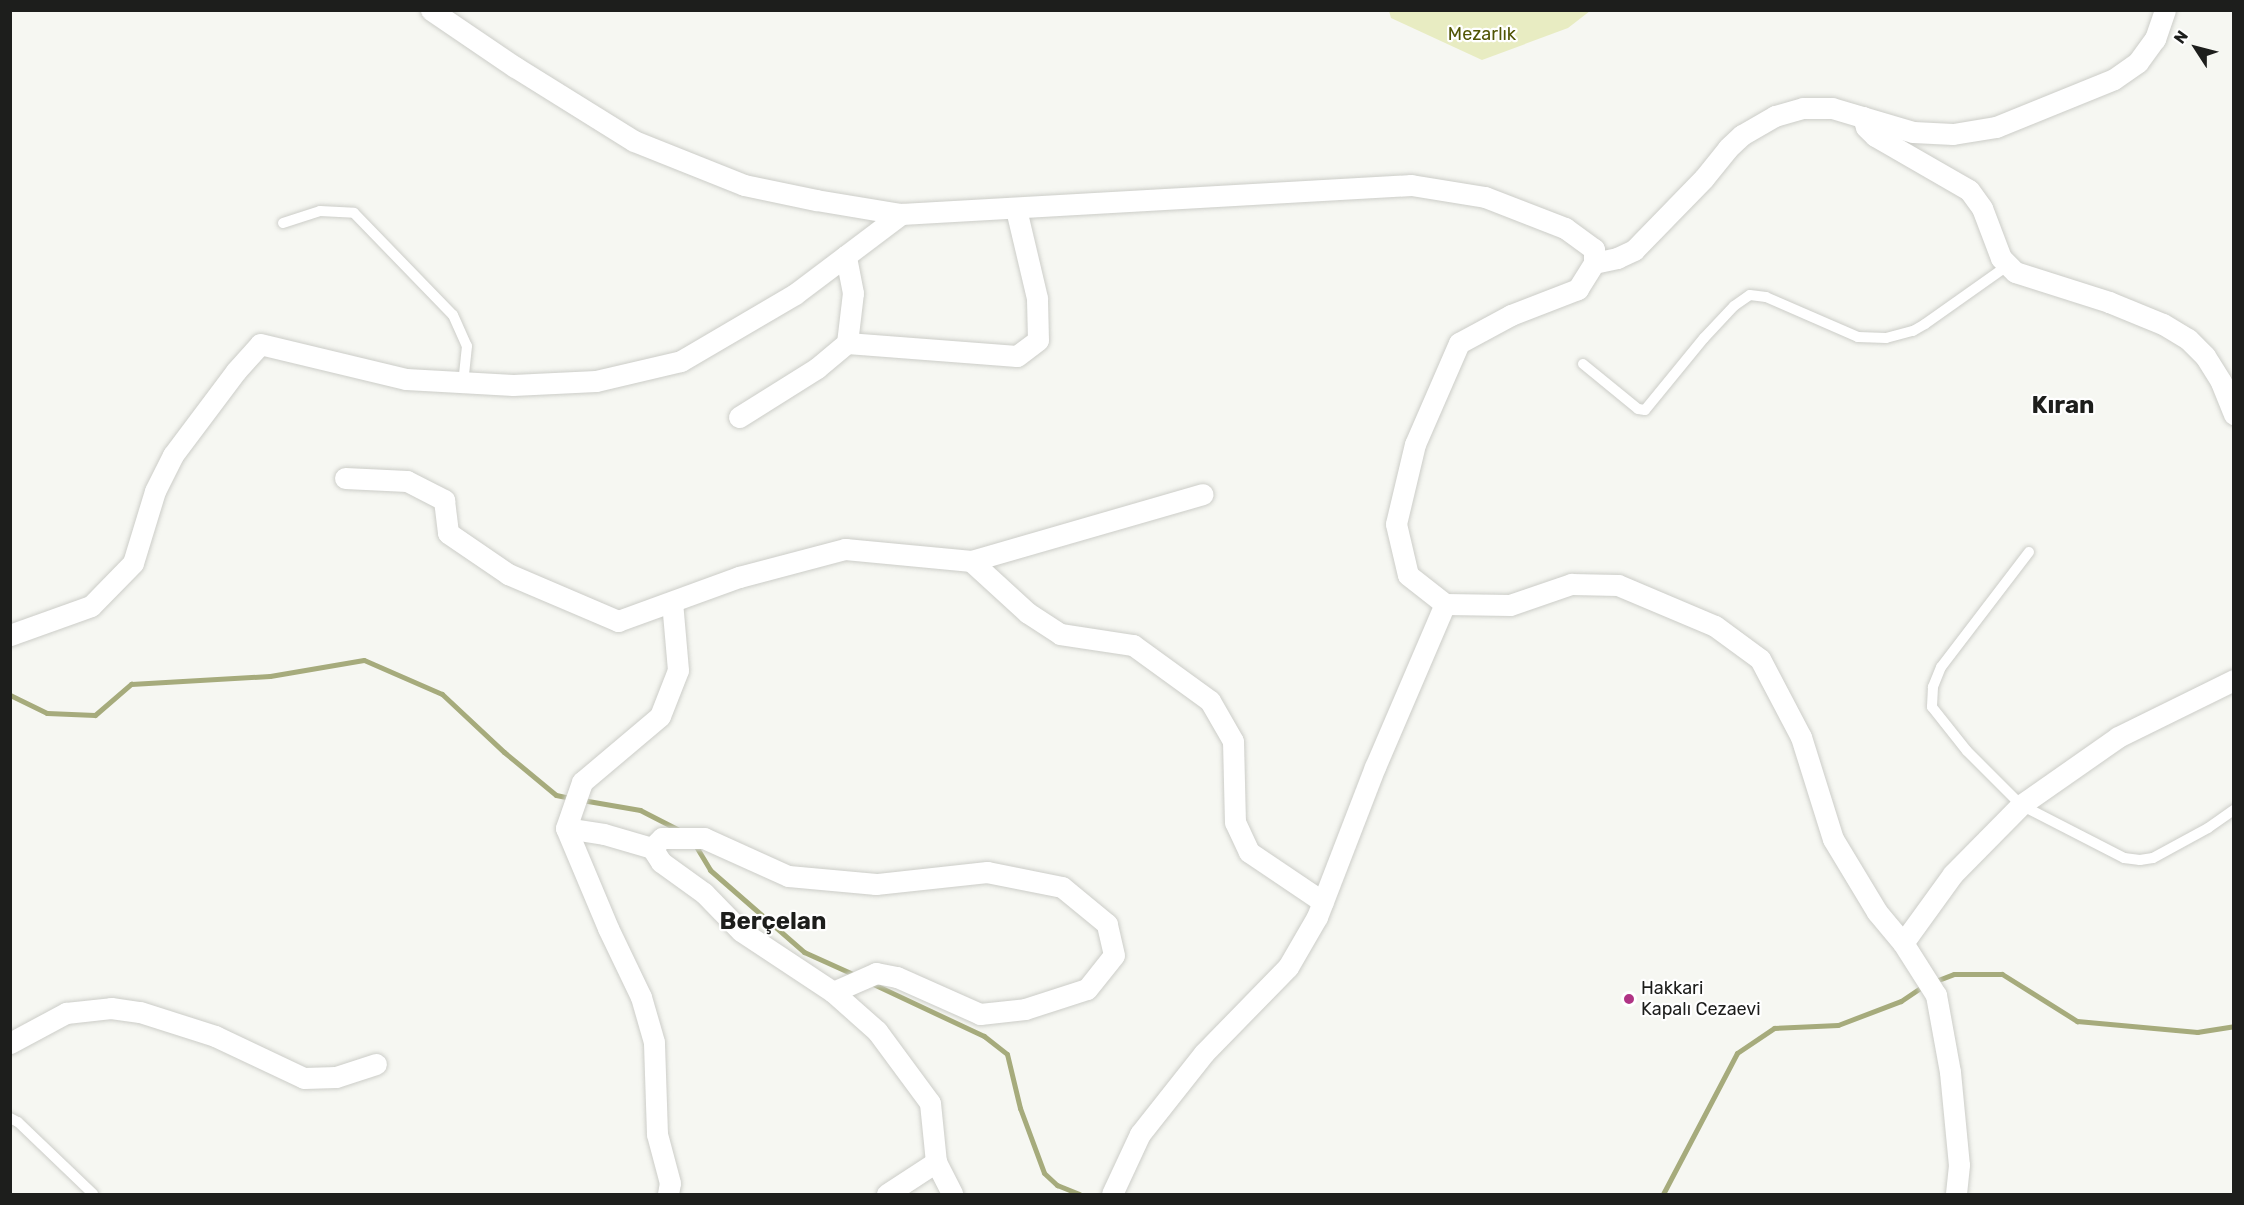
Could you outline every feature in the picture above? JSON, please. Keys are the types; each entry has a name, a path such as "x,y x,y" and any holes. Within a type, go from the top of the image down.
{"street":[{"path":"431,10 515,67 634,141 744,185 901,214 1411,185 1485,197 1565,228 1594,249 1594,263 1578,290 1511,315 1459,343 1415,444 1396,524 1408,575 1445,604 1510,605 1571,584 1618,585 1715,626 1760,659 1801,737 1833,839 1876,912 1903,943 1936,995 1950,1072 1959,1166 1956,1194"},
{"path":"1594,263 1617,258 1634,250 1696,186 1728,147 1758,124 1788,111 1817,107 1844,110 1897,128 1933,134 1973,132 2018,120 2114,79 2138,62 2155,39 2165,10"},
{"path":"1863,116 1866,127 1875,136 1968,189 1982,208 1996,249 2007,266 2024,276 2109,302 2176,331 2205,356 2221,382 2234,414"},
{"path":"847,343 1017,356 1038,340 1037,298 1016,208"},
{"path":"10,635 91,606 133,563 155,491 173,455 236,371 260,344 406,379 513,385 596,381 681,361 795,294 901,214"},
{"path":"740,417 817,368 847,343 853,293 846,256"},
{"path":"345,478 407,481 444,500 448,533 508,574 618,621 739,577 845,549 971,561 1203,494"},
{"path":"971,561 1028,613 1060,634 1133,645 1210,701 1233,741 1234,822 1249,852 1323,902"},
{"path":"668,1194 670,1183 657,1134 654,1042 641,997 608,928 566,828 582,782 660,716 678,670 672,602"},
{"path":"1112,1194 1140,1134 1204,1053 1288,967 1323,902 1374,767 1445,604"},
{"path":"1903,943 1953,874 2021,805 2118,737 2234,680"},
{"path":"566,828 652,848 661,862 704,893 741,931 833,992 877,1031 930,1103 936,1162 952,1194"},
{"path":"652,848 662,838 704,838 788,876 876,884 987,872 1062,887 1107,924 1114,955 1087,989 1025,1009 980,1014 897,977 876,973 833,992"},
{"path":"10,1043 66,1013 111,1008 140,1011 215,1036 304,1078 336,1077 376,1064"},
{"path":"887,1194 936,1162"}],"lane":[{"path":"283,223 320,211 354,213 453,315 467,346 463,382"},
{"path":"1583,364 1638,409 1645,410 1704,338 1734,306 1750,296 1766,297 1858,337 1886,338 1913,331 1925,324 2007,266"},
{"path":"2029,552 1941,668 1933,687 1932,707 1967,751 2021,805 2124,858 2140,860 2160,855 2234,810"},
{"path":"10,1118 18,1122 93,1194"}],"green space":[{"name":"Mezarlık","path":"1389,10 1590,11 1568,28 1482,60 1391,18"}],"waterway":[{"path":"10,695 47,713 95,715 131,684 270,676 364,660 442,694 504,752 556,795 570,798"},
{"path":"582,800 640,810 681,831"},
{"path":"694,843 710,870 804,952 855,975"},
{"path":"1933,982 1954,974 2002,974 2077,1021 2197,1032 2234,1026"},
{"path":"869,982 984,1036 1007,1054 1020,1108 1044,1173 1057,1185 1079,1194"},
{"path":"1663,1194 1737,1053 1774,1028 1838,1025 1901,1001 1925,985"}],"place":[{"name":"Hakkari Kapalı Cezaevi","path":"1629,999"}],"district":[{"name":"Kıran","path":"2063,406"},
{"name":"Berçelan","path":"773,922"}]}
